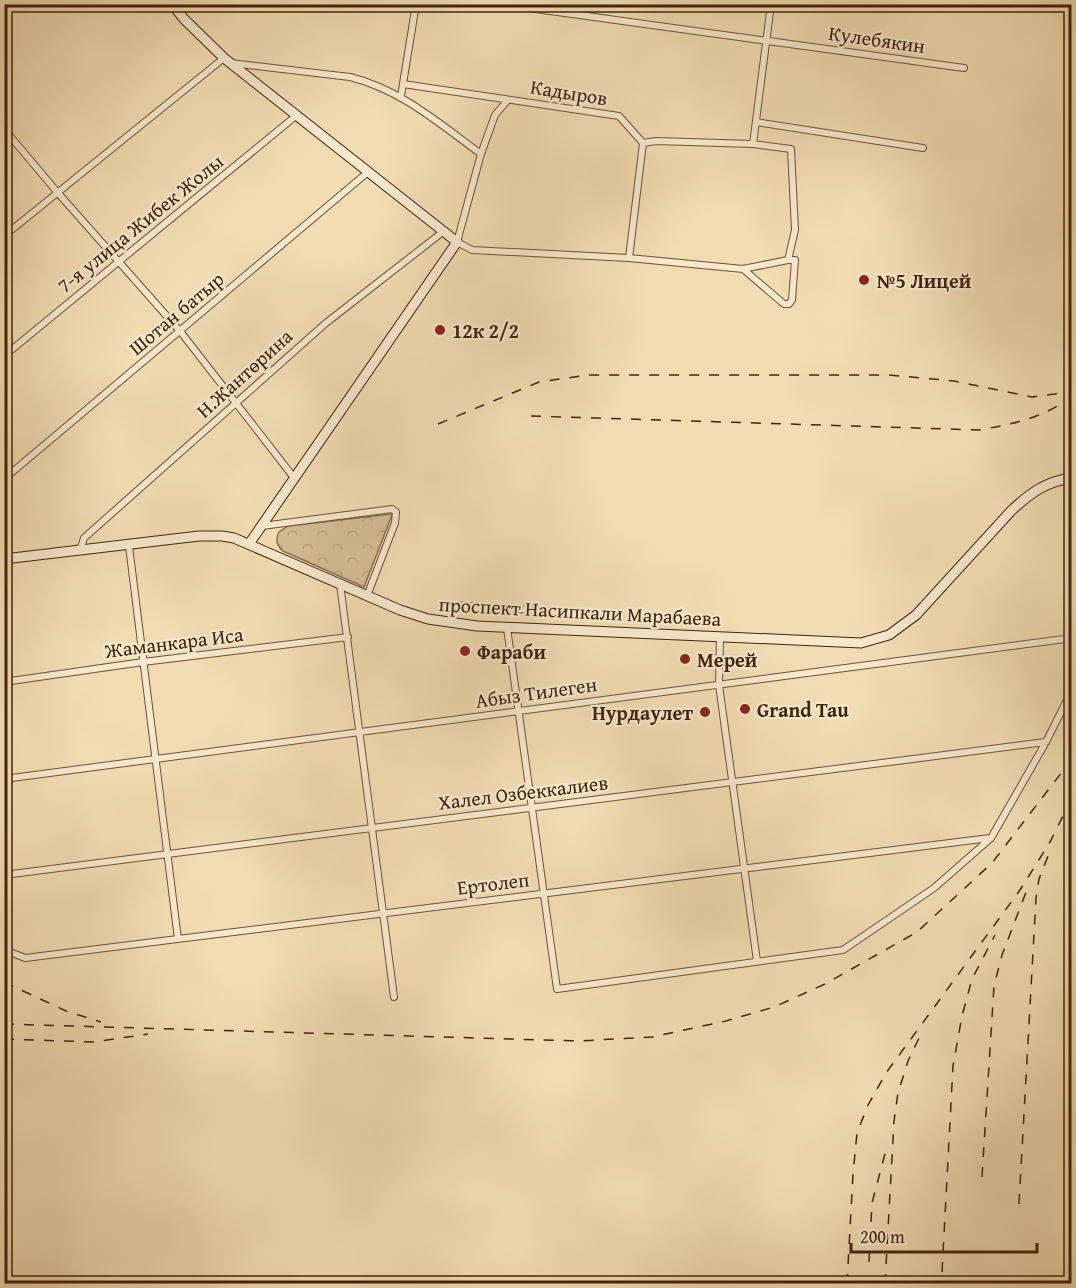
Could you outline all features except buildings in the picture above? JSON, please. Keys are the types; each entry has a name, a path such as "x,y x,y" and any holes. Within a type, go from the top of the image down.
{"main road":[{"path":"172,4 184,19 228,60 457,242 249,544"},
{"name":"проспект Насипкали Марабаева","path":"4,560 211,535 234,538 400,610 428,619 507,628 861,642 889,635 916,615 1028,495 1059,479 1071,478"}],"street":[{"path":"400,96 416,4"},
{"name":"Кулебякин","path":"500,4 964,68"},
{"path":"753,144 771,4"},
{"path":"4,236 228,60 369,82 400,96 480,154"},
{"name":"Кадыров","path":"403,84 619,116 643,143"},
{"path":"508,100 495,115 480,154 457,242 472,250 628,258 742,268 795,260 792,300 789,304 784,304 742,268"},
{"name":"7-я улица Жибек Жолы","path":"4,356 297,115"},
{"path":"756,122 923,148"},
{"path":"4,129 180,331 295,479"},
{"path":"628,258 643,143 656,141 753,144 791,149 795,230 788,260"},
{"name":"Шотан батыр","path":"4,479 368,172"},
{"name":"Н.Жантөрина","path":"80,551 84,538 326,323 444,231"},
{"path":"262,526 392,509 396,512 395,523 367,596"},
{"path":"129,546 178,939"},
{"path":"340,584 394,997"},
{"path":"452,605 578,613"},
{"path":"507,628 557,989 843,950 934,888 991,838 1046,742 1071,690"},
{"path":"720,637 719,685 757,961"},
{"name":"Жаманкара Иса","path":"4,682 143,662 348,638"},
{"name":"Абыз Тилеген","path":"4,779 1071,638"},
{"name":"Халел Озбеккалиев","path":"4,875 1046,742"},
{"name":"Ертолеп","path":"4,945 10,952 25,958 991,838"}],"green space":[{"path":"391,514 364,587 283,551 277,543 279,532 288,526"}],"railway":[{"path":"438,424 539,382 588,375 889,375 954,381 1032,397 1072,389"},
{"path":"531,416 979,430 1039,415 1072,396"},
{"path":"4,1024 578,1041 652,1037 726,1021 774,1007 825,984 917,932 992,863 1062,772 1072,754"},
{"path":"847,1284 857,1133 868,1105 886,1073 1020,890 1050,842 1072,798"},
{"path":"1019,1204 1036,898 1039,879 1048,856"},
{"path":"982,1177 994,986 1002,955 1028,887"},
{"path":"942,1272 953,1066 962,1016 972,979 995,935"},
{"path":"4,982 66,1011 101,1022"},
{"path":"4,1039 94,1042 148,1034"},
{"path":"885,1284 894,1121 898,1093 908,1061 920,1036"},
{"path":"869,1262 872,1203 886,1150"}],"place":[{"name":"№5 Лицей","path":"864,280"},
{"name":"12к 2/2","path":"440,330"},
{"name":"Фараби","path":"465,651"},
{"name":"Мерей","path":"685,659"},
{"name":"Grand Tau","path":"745,709"},
{"name":"Нурдаулет","path":"705,712"}]}
